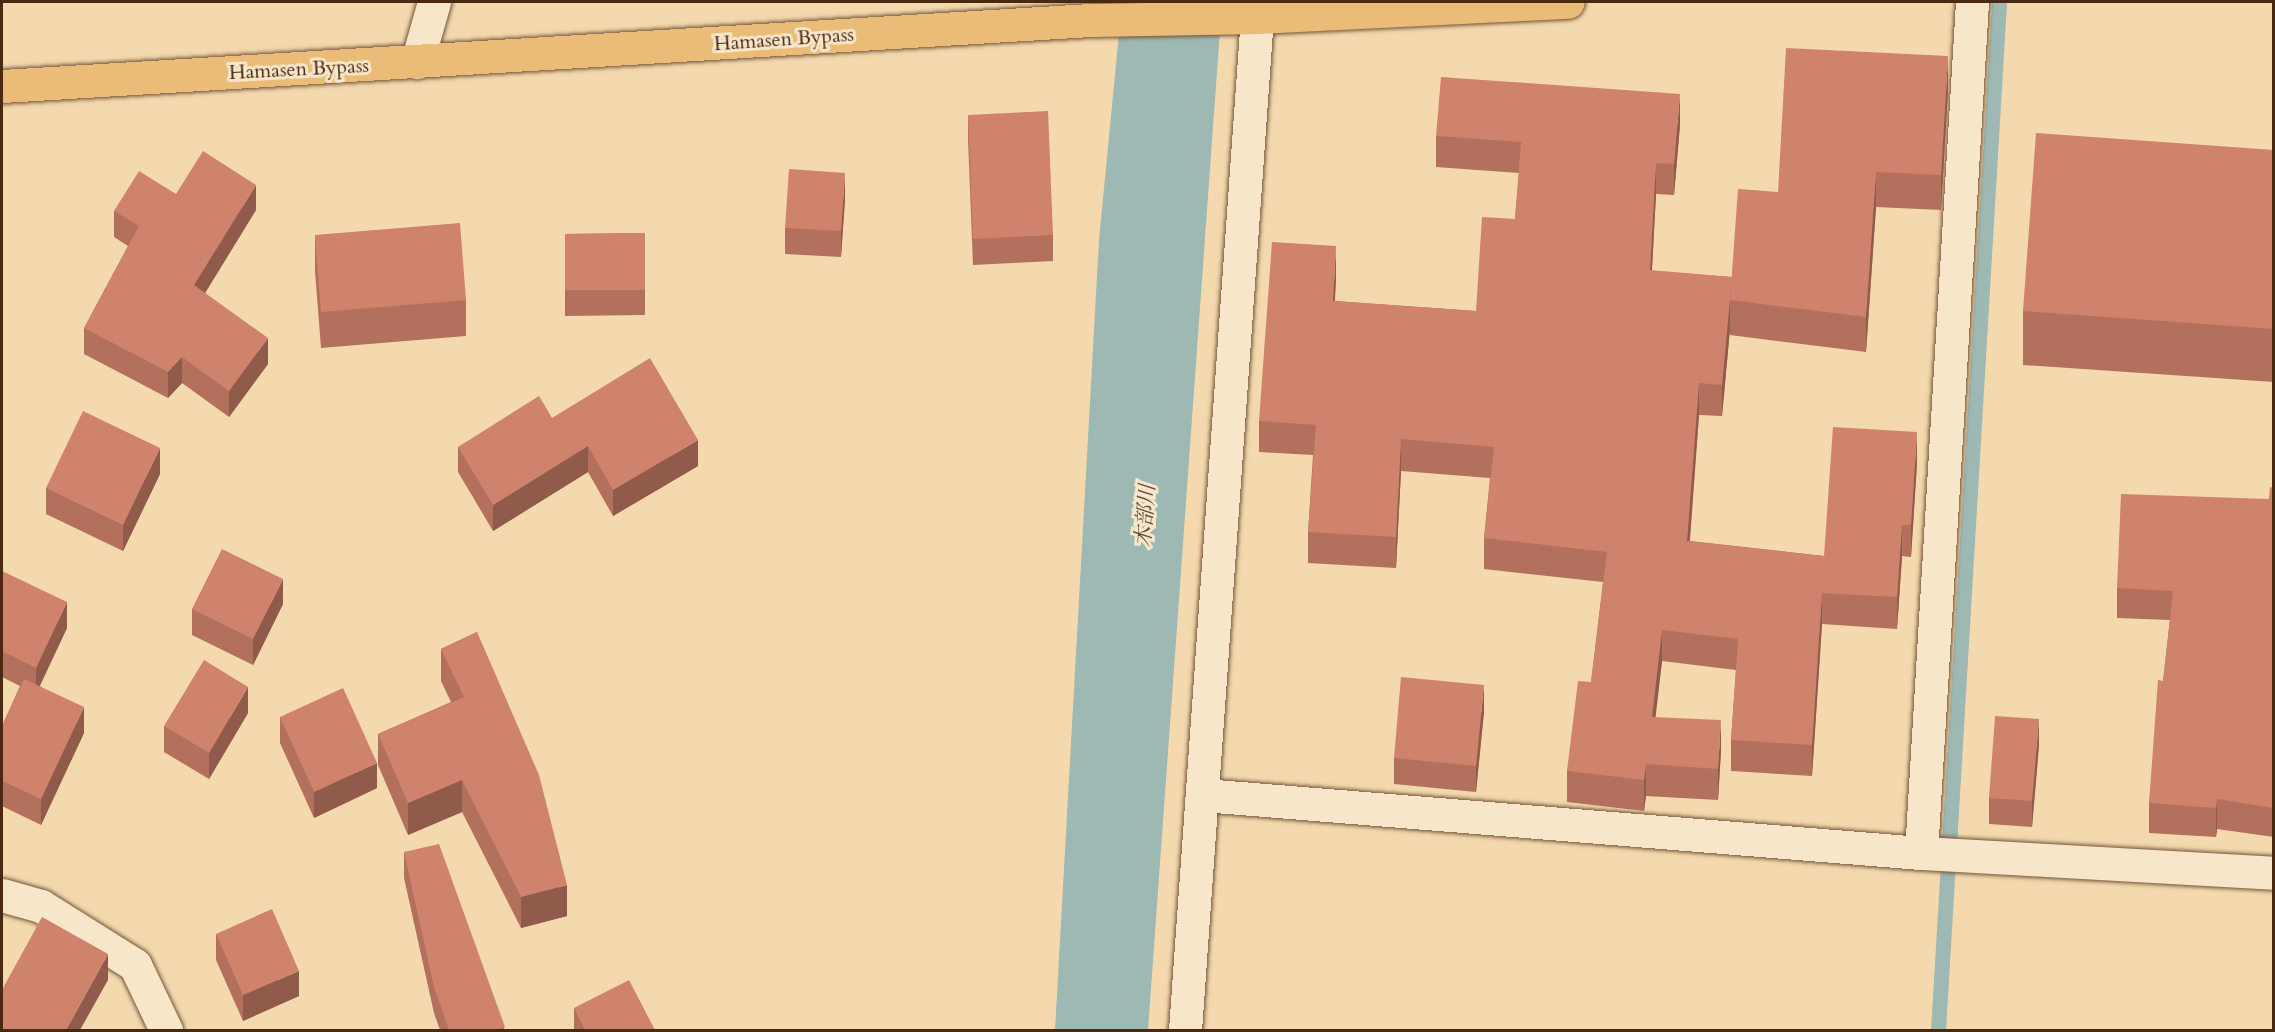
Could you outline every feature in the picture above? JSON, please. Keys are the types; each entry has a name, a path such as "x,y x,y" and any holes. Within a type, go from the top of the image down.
{"highway":[{"name":"Hamasen Bypass","path":"2,86 417,62 1098,14 1252,12 1568,2"}],"street":[{"path":"417,62 434,2"},
{"path":"1920,853 1972,2"},
{"path":"1185,1030 1203,795 1252,12"},
{"path":"1203,795 1920,853 2274,873"},
{"path":"2,895 41,906 135,965 166,1030"}],"water":[{"name":"木部川","path":"1122,2 1222,2 1148,1030 1055,1030 1099,240"}],"building":[{"path":"1786,48 1948,56 1941,175 1876,172 1866,317 1730,300 1738,189 1778,192"},
{"path":"1441,77 1680,94 1674,164 1656,163 1650,270 1732,277 1722,385 1699,383 1687,541 1824,556 1833,427 1917,432 1911,525 1902,525 1897,597 1822,593 1812,745 1731,740 1738,639 1662,630 1652,717 1721,720 1718,769 1646,764 1644,780 1567,771 1578,681 1591,682 1607,552 1484,538 1494,447 1401,439 1396,537 1308,532 1316,425 1259,421 1272,242 1336,246 1333,301 1476,311 1482,217 1515,219 1521,142 1436,136"},
{"path":"1048,111 1053,235 973,239 968,115"},
{"path":"2036,133 2274,150 2274,329 2023,311"},
{"path":"203,151 256,185 194,285 268,338 229,391 182,357 168,372 84,328 139,226 114,211 139,171 176,194"},
{"path":"789,169 845,173 841,231 785,228"},
{"path":"460,223 466,300 321,312 315,235"},
{"path":"645,233 645,290 565,290 565,234"},
{"path":"650,358 698,440 613,490 588,446 493,505 458,447 539,396 552,418"},
{"path":"83,411 160,448 123,525 46,488"},
{"path":"2270,487 2274,488 2274,808 2217,799 2216,808 2149,803 2158,680 2163,681 2173,591 2117,588 2121,494 2269,499"},
{"path":"222,549 283,579 253,639 192,609"},
{"path":"2,571 67,602 36,668 2,651"},
{"path":"477,632 539,775 567,885 521,897 462,780 408,803 378,734 464,697 441,649"},
{"path":"204,660 248,687 209,753 164,726"},
{"path":"1401,677 1484,685 1476,766 1394,758"},
{"path":"24,679 84,707 41,799 2,781 2,726"},
{"path":"343,688 377,763 314,792 280,717"},
{"path":"1995,716 2039,719 2032,801 1989,798"},
{"path":"439,844 505,1027 496,1030 449,1030 434,987 404,852"},
{"path":"272,909 299,971 243,995 216,934"},
{"path":"42,917 108,954 66,1030 2,1030 2,990"},
{"path":"629,980 655,1030 585,1030 574,1008"}],"waterway":[{"path":"1938,1030 1999,2"}]}
